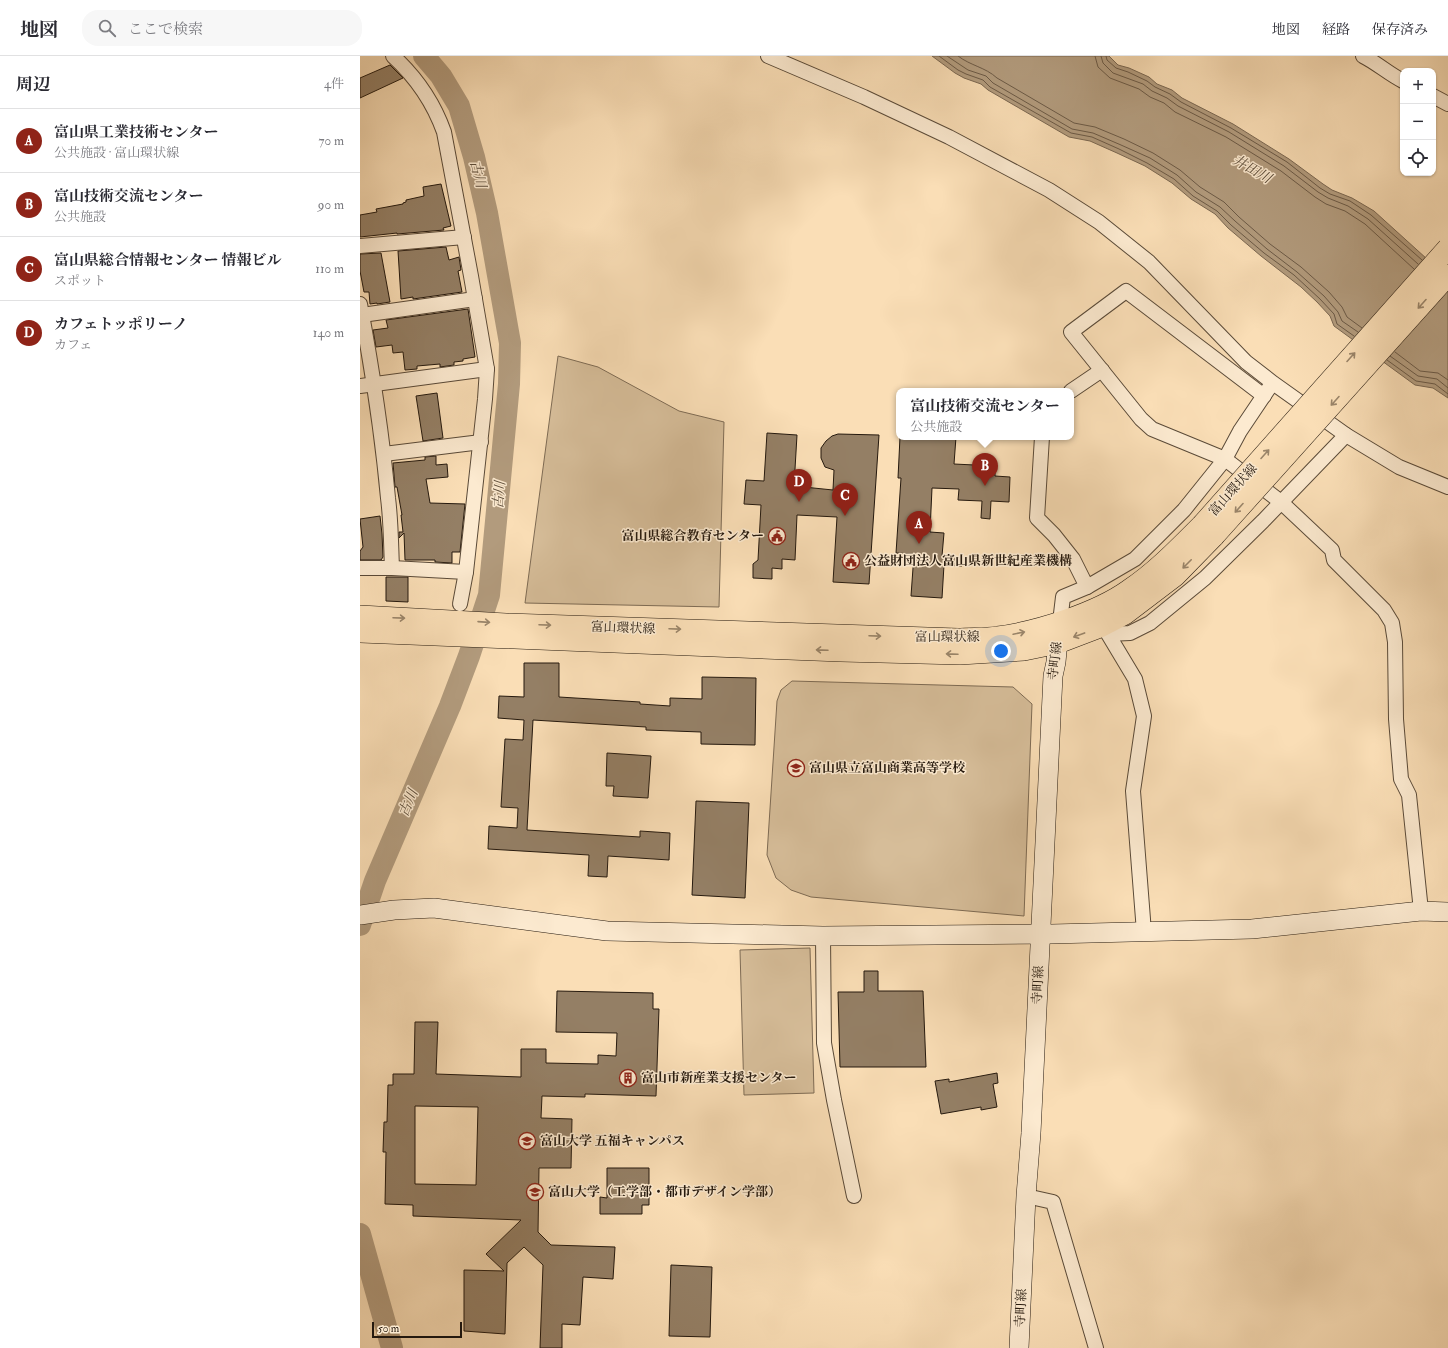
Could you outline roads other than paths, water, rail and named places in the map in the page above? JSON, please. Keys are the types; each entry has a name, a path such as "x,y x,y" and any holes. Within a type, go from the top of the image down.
{"main road":[{"name":"富山環状線","path":"360,616 459,620 503,631 960,654 1024,650 1058,643 1100,627 1125,614 1174,576 1208,530 1448,248"},
{"name":"富山環状線","path":"503,631 958,639 998,637 1034,630 1089,612 1129,590 1208,530 1448,275"},
{"name":"富山環状線","path":"360,632 459,620"}],"street":[{"path":"393,56 423,88 439,118 444,132 475,299 486,369 485,399 466,572 459,620"},
{"path":"768,56 864,97 949,137 1048,190 1099,222 1150,262 1246,362 1273,383 1346,435 1399,467 1448,487"},
{"path":"1363,56 1371,60 1392,76 1400,80"},
{"path":"1436,98 1448,104"},
{"path":"360,246 464,237"},
{"path":"1264,396 1126,291 1071,332 1141,419 1152,429 1225,459 1281,502 1332,550 1334,560 1384,610 1392,623 1395,642 1396,719 1401,772 1402,779 1409,795 1421,911"},
{"path":"392,568 389,499 384,454 361,310 475,299"},
{"path":"360,386 486,369"},
{"path":"1074,389 1102,370"},
{"path":"1060,622 1063,597 1087,586 1135,559 1184,510 1225,459 1240,431 1273,383"},
{"path":"1144,932 1133,791 1144,716 1135,679 1108,634 1130,633 1150,623 1205,578 1346,435"},
{"path":"1042,440 1037,518 1054,535 1074,559 1087,586"},
{"path":"384,454 480,442"},
{"path":"360,568 392,568 466,572"},
{"name":"寺町線","path":"1019,1348 1053,676 1060,622"},
{"path":"360,915 394,910 434,908 607,931 823,936 1040,934 1252,929 1421,911 1448,912"},
{"path":"823,936 824,1042 834,1100 854,1196"},
{"path":"1026,1196 1053,1202 1096,1348"}],"water":[{"name":"井田川","path":"932,56 1109,56 1118,65 1149,77 1157,84 1172,90 1182,98 1233,124 1289,159 1332,190 1352,198 1374,211 1448,278 1448,398 1433,388 1415,385 1334,326 1330,316 1301,287 1228,228 1215,214 1191,199 1172,183 1145,166 1117,153 1090,141 1069,137 988,90 981,84 955,73"}],"waterway":[{"name":"古川","path":"360,925 375,881 450,706 469,656 489,595 509,384 510,343 487,213 474,157 459,106 441,76 424,56"},
{"name":"古川","path":"360,1234 392,1348"}],"place":[{"name":"富山技術交流センター","path":"985,486"},
{"name":"カフェトッポリーノ","path":"799,502"},
{"name":"富山県総合情報センター 情報ビル","path":"845,516"},
{"name":"富山県総合教育センター","path":"777,536"},
{"name":"富山県工業技術センター","path":"919,544"},
{"name":"公益財団法人富山県新世紀産業機構","path":"851,561"},
{"name":"富山県立富山商業高等学校","path":"796,768"},
{"name":"富山市新産業支援センター","path":"628,1078"},
{"name":"富山大学 五福キャンパス","path":"527,1141"},
{"name":"富山大学（工学部・都市デザイン学部）","path":"535,1192"}]}
